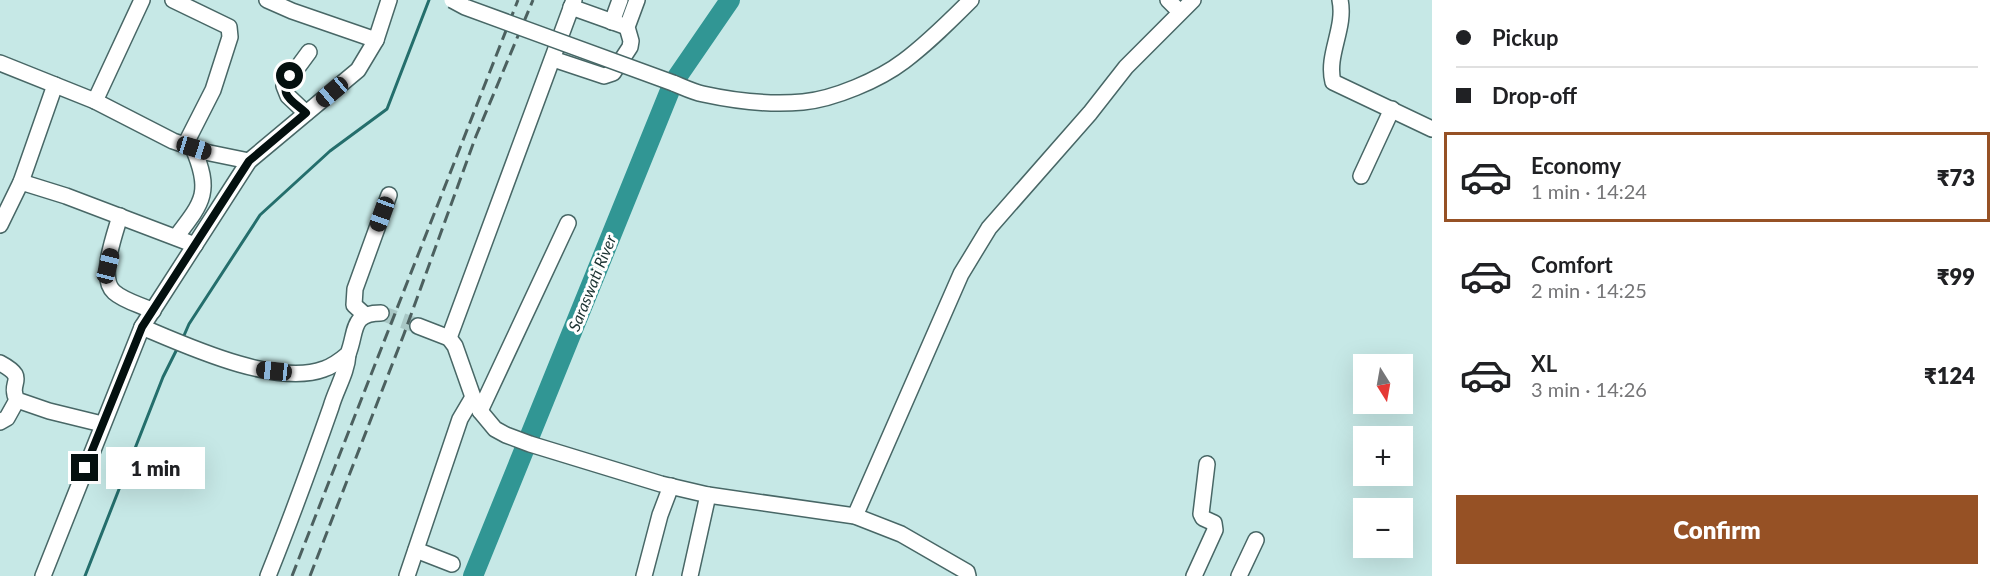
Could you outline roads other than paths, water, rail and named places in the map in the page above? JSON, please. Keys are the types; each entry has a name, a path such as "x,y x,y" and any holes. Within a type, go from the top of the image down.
{"street":[{"path":"95,101 142,0"},
{"path":"173,0 229,27 230,30 220,71 189,147 203,175 202,198 194,214 176,237"},
{"path":"267,0 376,40"},
{"path":"43,576 142,327 249,161 358,70 376,40 389,0"},
{"path":"452,0 465,7 701,94 776,103 805,102 821,98 877,77 902,63 971,0"},
{"path":"619,24 620,0"},
{"path":"619,24 637,0"},
{"path":"1168,0 1180,12"},
{"path":"855,516 961,274 989,228 1090,113 1125,67 1193,0"},
{"path":"1340,0 1342,9 1333,57 1331,75 1333,82 1337,86 1432,129"},
{"path":"449,338 573,4 619,24 631,40 623,60 609,75 604,76 553,59"},
{"path":"306,113 288,96 284,86 309,52"},
{"path":"0,63 95,101 172,141 249,161"},
{"path":"0,225 21,182 55,85"},
{"path":"1361,176 1392,109"},
{"path":"21,182 66,196 195,245"},
{"path":"268,576 306,481 348,363 348,354 357,322 360,317 373,314 354,305 355,289 389,195"},
{"path":"120,216 106,279 109,287 116,294 153,311"},
{"path":"407,576 460,419 477,404 568,224"},
{"path":"418,326 449,338 455,346 477,404 495,429 506,435 671,486 708,495 855,516 901,534 968,574 982,576"},
{"path":"142,327 219,358 256,369 293,373 311,372 324,369 348,354"},
{"path":"0,363 15,373 17,377 14,391 17,400 7,418 0,422"},
{"path":"17,400 49,411 102,424"},
{"path":"1194,576 1215,530 1214,523 1203,518 1201,514 1207,464"},
{"path":"644,576 660,515 671,486"},
{"path":"690,576 708,495"},
{"path":"1239,576 1256,540"},
{"path":"416,550 452,564"}],"waterway":[{"path":"182,340 189,324 260,215 330,151 387,109 429,0"},
{"name":"Saraswati River","path":"473,576 673,83 730,0"},
{"path":"85,576 163,377 177,349"}],"tunnel":[{"path":"381,313 418,326"}],"railway":[{"path":"292,576 518,0"},
{"path":"310,576 404,334 476,136 533,0"}]}
